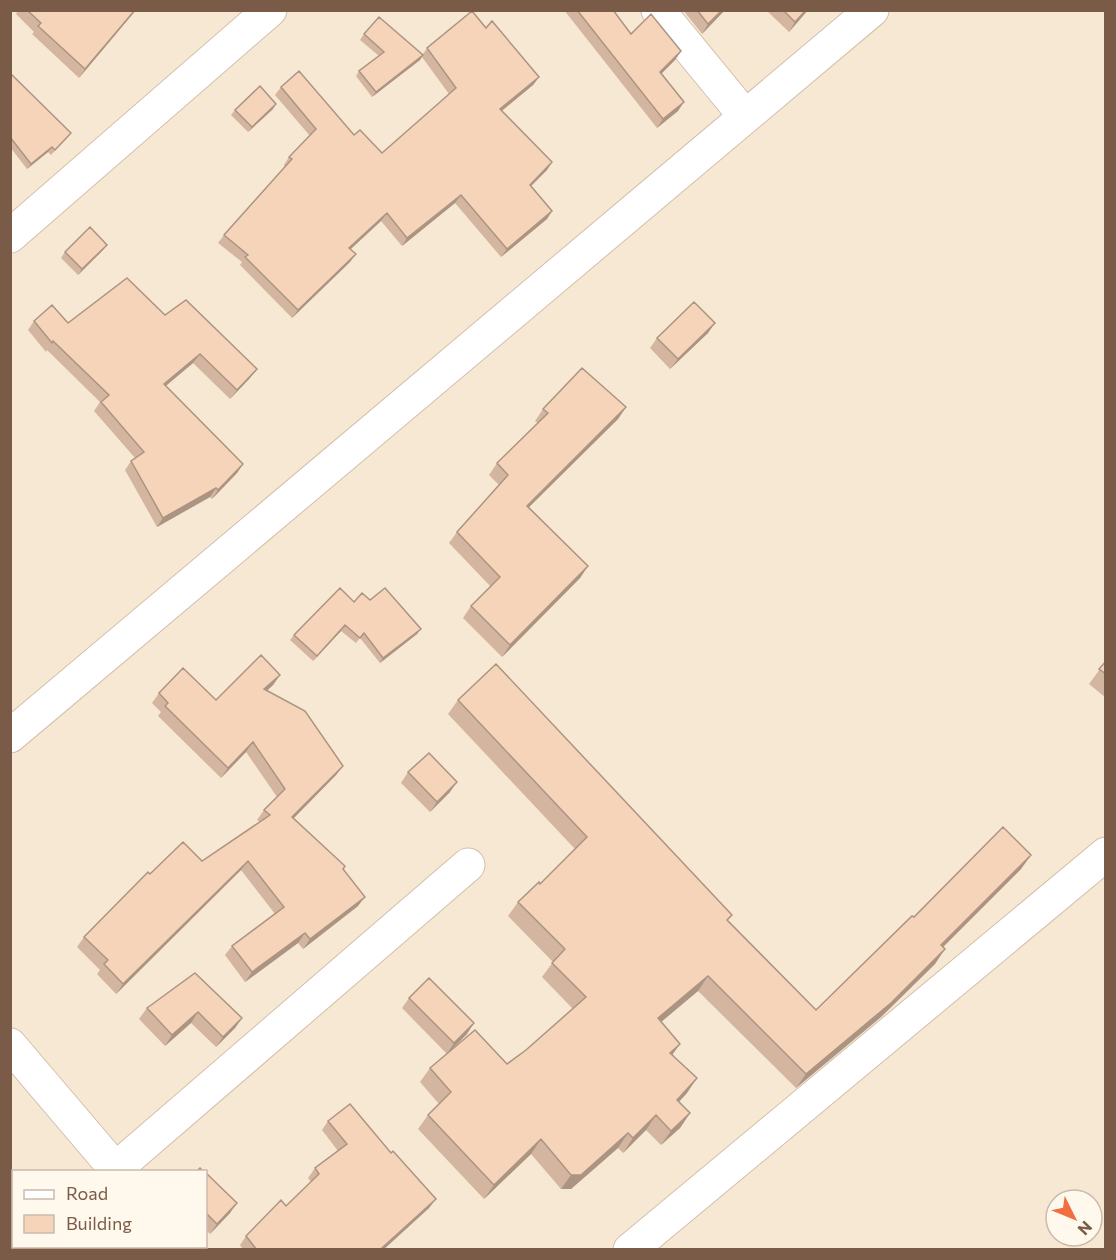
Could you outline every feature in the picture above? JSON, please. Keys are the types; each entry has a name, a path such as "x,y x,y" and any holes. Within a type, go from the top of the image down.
{"street":[{"path":"10,236 270,10"},
{"path":"658,10 745,116"},
{"path":"10,736 872,10"},
{"path":"630,1250 1106,854"},
{"path":"10,1045 115,1170 468,866"}],"shaded area":[{"path":"10,11 1105,11 1105,1249 11,1249"}],"building":[{"path":"27,10 135,10 85,69 38,26 41,23"},
{"path":"577,10 613,10 631,34 651,14 681,51 660,72 684,102 663,119"},
{"path":"697,10 722,10 708,24"},
{"path":"783,10 806,10 795,22"},
{"path":"472,11 486,28 492,21 539,77 500,109 552,162 530,185 552,211 507,249 461,195 407,238 387,213 349,248 356,254 298,310 245,257 248,255 224,235 292,159 289,157 316,129 281,87 299,71 354,135 360,130 382,153 456,88 427,48"},
{"path":"379,17 423,55 376,92 359,71 384,52 364,34"},
{"path":"10,73 71,133 55,150 52,147 31,164 10,137"},
{"path":"260,86 276,104 252,127 235,110"},
{"path":"90,227 107,245 82,269 65,252"},
{"path":"127,278 165,315 186,300 257,369 237,390 200,354 164,384 243,464 218,490 216,488 163,518 131,461 144,452 101,402 109,395 53,341 52,343 34,321 52,305 68,323"},
{"path":"694,302 715,323 678,359 657,338"},
{"path":"582,368 626,407 527,506 588,566 510,645 471,606 500,577 457,532 508,475 497,463 548,413 543,409"},
{"path":"340,588 354,602 362,593 370,600 385,588 421,629 383,658 364,633 360,638 345,625 317,656 294,635"},
{"path":"261,655 280,675 264,689 305,711 343,766 292,817 345,866 343,869 365,897 310,939 305,933 252,972 232,946 284,907 248,861 123,984 104,964 108,960 84,937 148,872 150,874 183,842 202,861 270,815 264,810 285,789 253,742 228,768 165,706 168,703 159,693 183,668 216,700"},
{"path":"1106,661 1106,674 1099,669"},
{"path":"496,664 732,915 727,920 816,1010 912,916 914,917 1003,827 1031,855 941,945 945,949 891,1003 806,1074 708,976 658,1018 680,1044 670,1053 697,1078 677,1100 690,1113 671,1131 656,1115 633,1138 628,1133 581,1175 571,1175 541,1139 494,1185 428,1115 451,1092 430,1068 475,1030 507,1064 586,997 552,963 565,949 518,902 539,882 540,884 587,837 458,700"},
{"path":"429,753 457,782 437,802 408,772"},
{"path":"195,973 242,1018 223,1037 198,1012 172,1035 147,1008"},
{"path":"429,978 474,1023 454,1043 409,998"},
{"path":"350,1104 391,1153 393,1151 436,1199 382,1248 383,1250 257,1250 246,1236 281,1200 286,1206 319,1174 315,1168 347,1144 328,1121"},
{"path":"207,1174 237,1203 217,1224 207,1214"}]}
